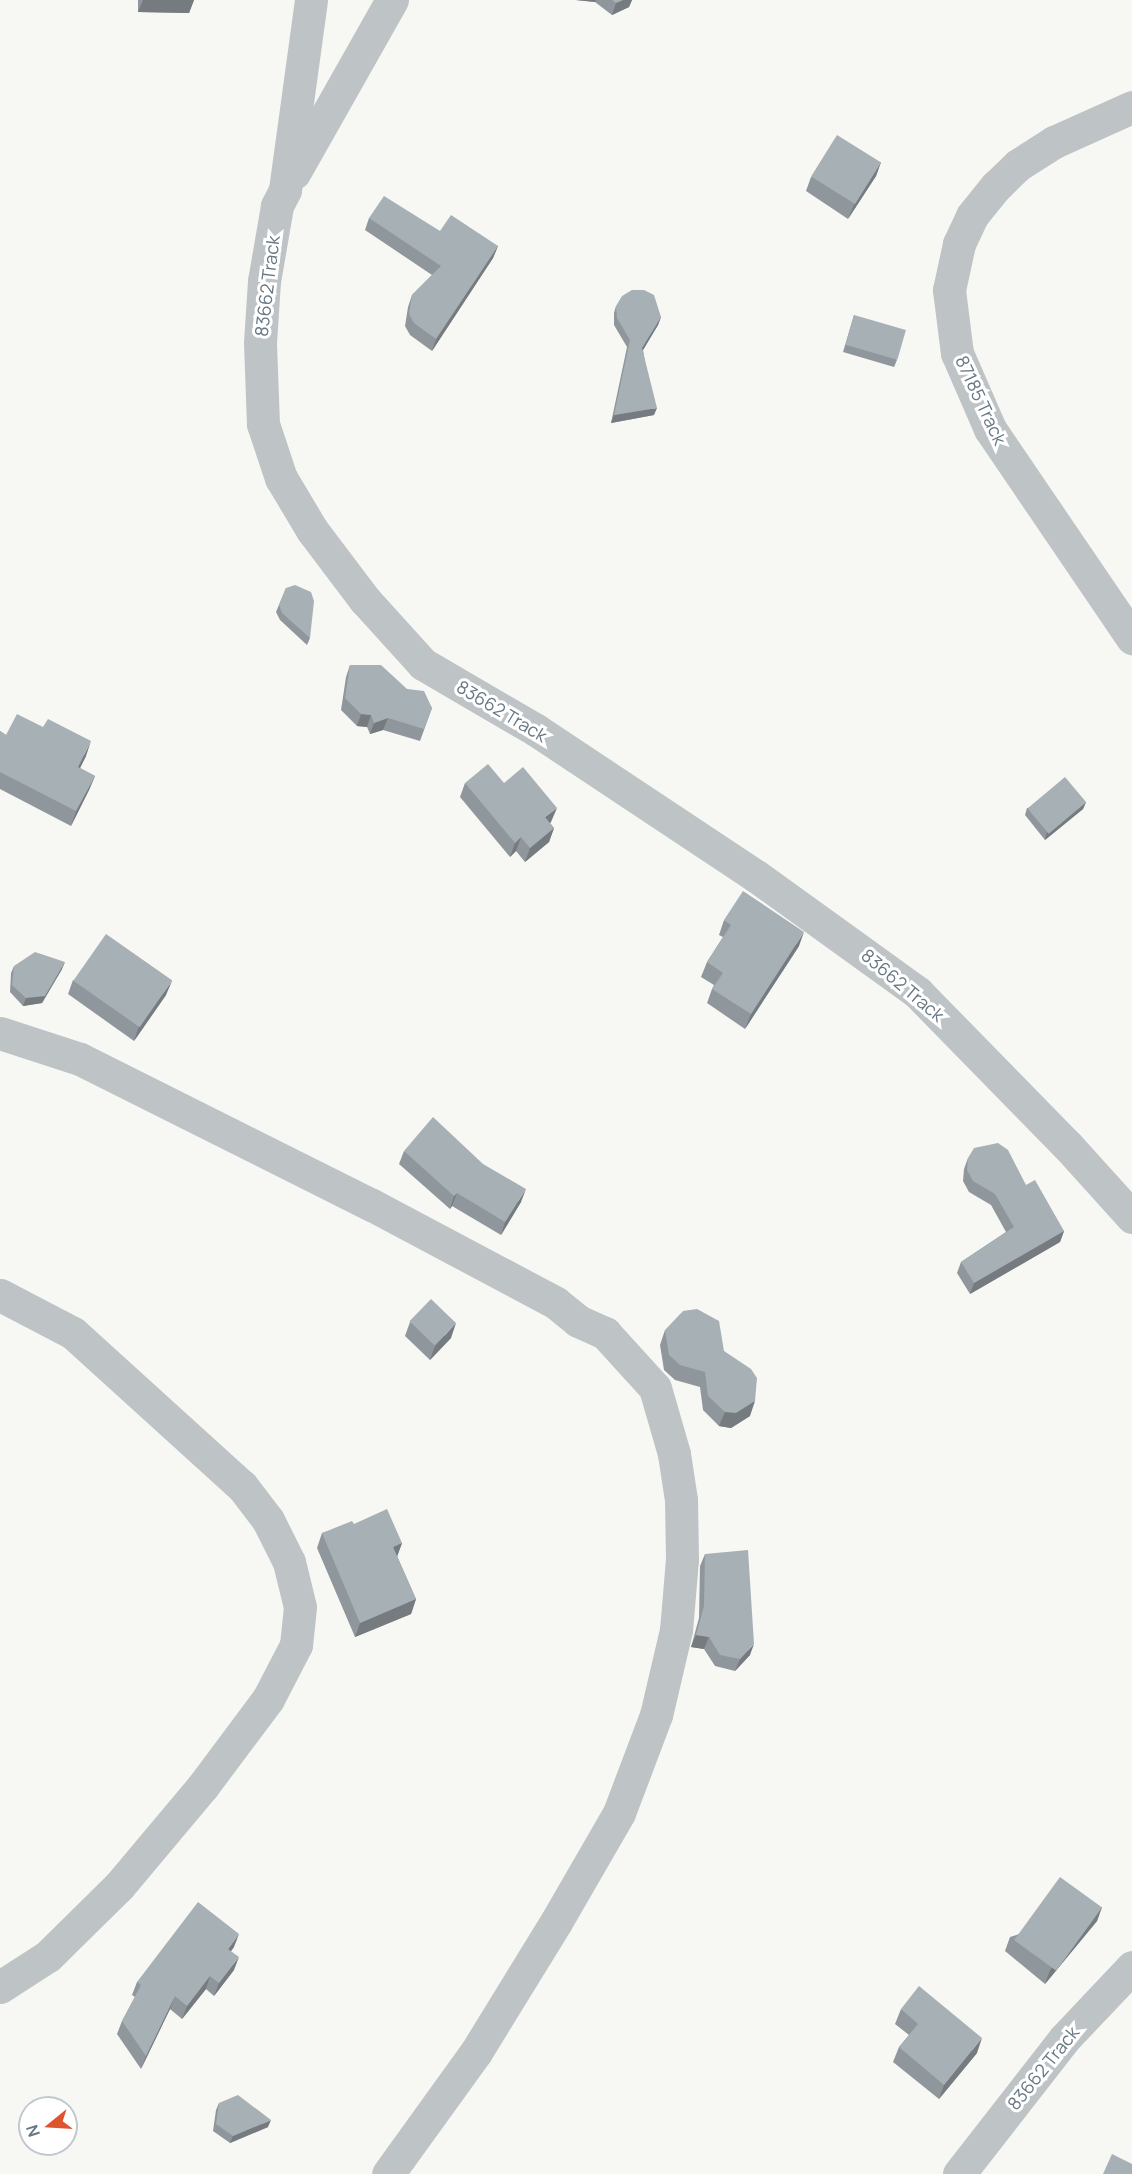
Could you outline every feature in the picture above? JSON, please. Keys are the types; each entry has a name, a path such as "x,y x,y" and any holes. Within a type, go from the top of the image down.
{"street":[{"name":"83662 Track","path":"311,0 285,190 277,206 264,281 260,343 263,424 281,478 312,530 365,600 423,664 536,730 686,829 845,937 918,993 1067,1144 1132,1217"},
{"path":"285,190 392,0"},
{"name":"87185 Track","path":"1132,107 1054,142 1018,165 996,186 972,216 959,244 949,290 957,353 990,429 1132,638"},
{"path":"0,1033 80,1059 372,1205 556,1303 578,1321 605,1333 655,1388 674,1454 681,1500 682,1559 676,1630 656,1715 619,1813 556,1922 476,2052 388,2174"},
{"path":"0,1295 73,1333 242,1486 268,1520 289,1562 300,1607 296,1646 268,1699 202,1786 119,1886 48,1956 0,1987"},
{"name":"83662 Track","path":"959,2174 1064,2039 1132,1967"}],"building":[{"path":"837,135 881,163 855,204 811,177"},
{"path":"384,196 440,231 451,215 498,246 436,339 414,323 409,314 412,295 441,266 369,218"},
{"path":"632,290 644,290 654,295 661,317 642,348 657,408 614,415 630,340 617,318 616,306 622,296"},
{"path":"854,315 906,330 897,360 845,345"},
{"path":"295,585 311,592 314,601 310,638 282,613 279,605 286,588"},
{"path":"350,665 381,665 407,689 424,691 432,708 424,729 388,718 374,723 371,715 361,714 345,698"},
{"path":"17,714 43,727 48,719 91,741 78,767 95,776 76,811 0,772 0,731 6,735"},
{"path":"488,764 504,783 523,767 557,808 545,817 554,828 530,848 521,837 515,843 465,783"},
{"path":"1065,777 1086,802 1049,834 1027,808"},
{"path":"743,891 804,932 751,1014 712,989 723,973 707,962 731,925 724,920"},
{"path":"106,934 172,980 140,1027 73,981"},
{"path":"35,952 65,962 45,996 26,998 12,985 14,966"},
{"path":"433,1117 483,1164 526,1189 505,1222 457,1193 454,1196 404,1151"},
{"path":"998,1143 1008,1150 1026,1185 1035,1180 1064,1231 974,1283 961,1262 1014,1227 995,1194 973,1181 967,1170 968,1158 974,1148"},
{"path":"431,1299 456,1323 435,1346 409,1321"},
{"path":"697,1309 719,1321 724,1351 751,1369 757,1378 755,1401 736,1413 725,1412 708,1396 705,1372 680,1365 669,1355 665,1330 683,1311"},
{"path":"387,1509 402,1543 393,1547 416,1599 360,1623 322,1533 352,1521 354,1524"},
{"path":"748,1550 754,1644 740,1659 720,1655 709,1637 696,1635 704,1606 705,1554"},
{"path":"1060,1877 1102,1908 1056,1971 1014,1940"},
{"path":"198,1902 239,1934 228,1949 239,1957 219,1983 210,1976 187,2006 175,1996 146,2056 122,2021 141,1985 137,1982"},
{"path":"919,1986 982,2038 944,2085 899,2047 918,2024 901,2009"},
{"path":"238,2095 271,2120 233,2136 216,2124 219,2103"},
{"path":"1112,2154 1132,2164 1132,2174 1103,2174"}]}
